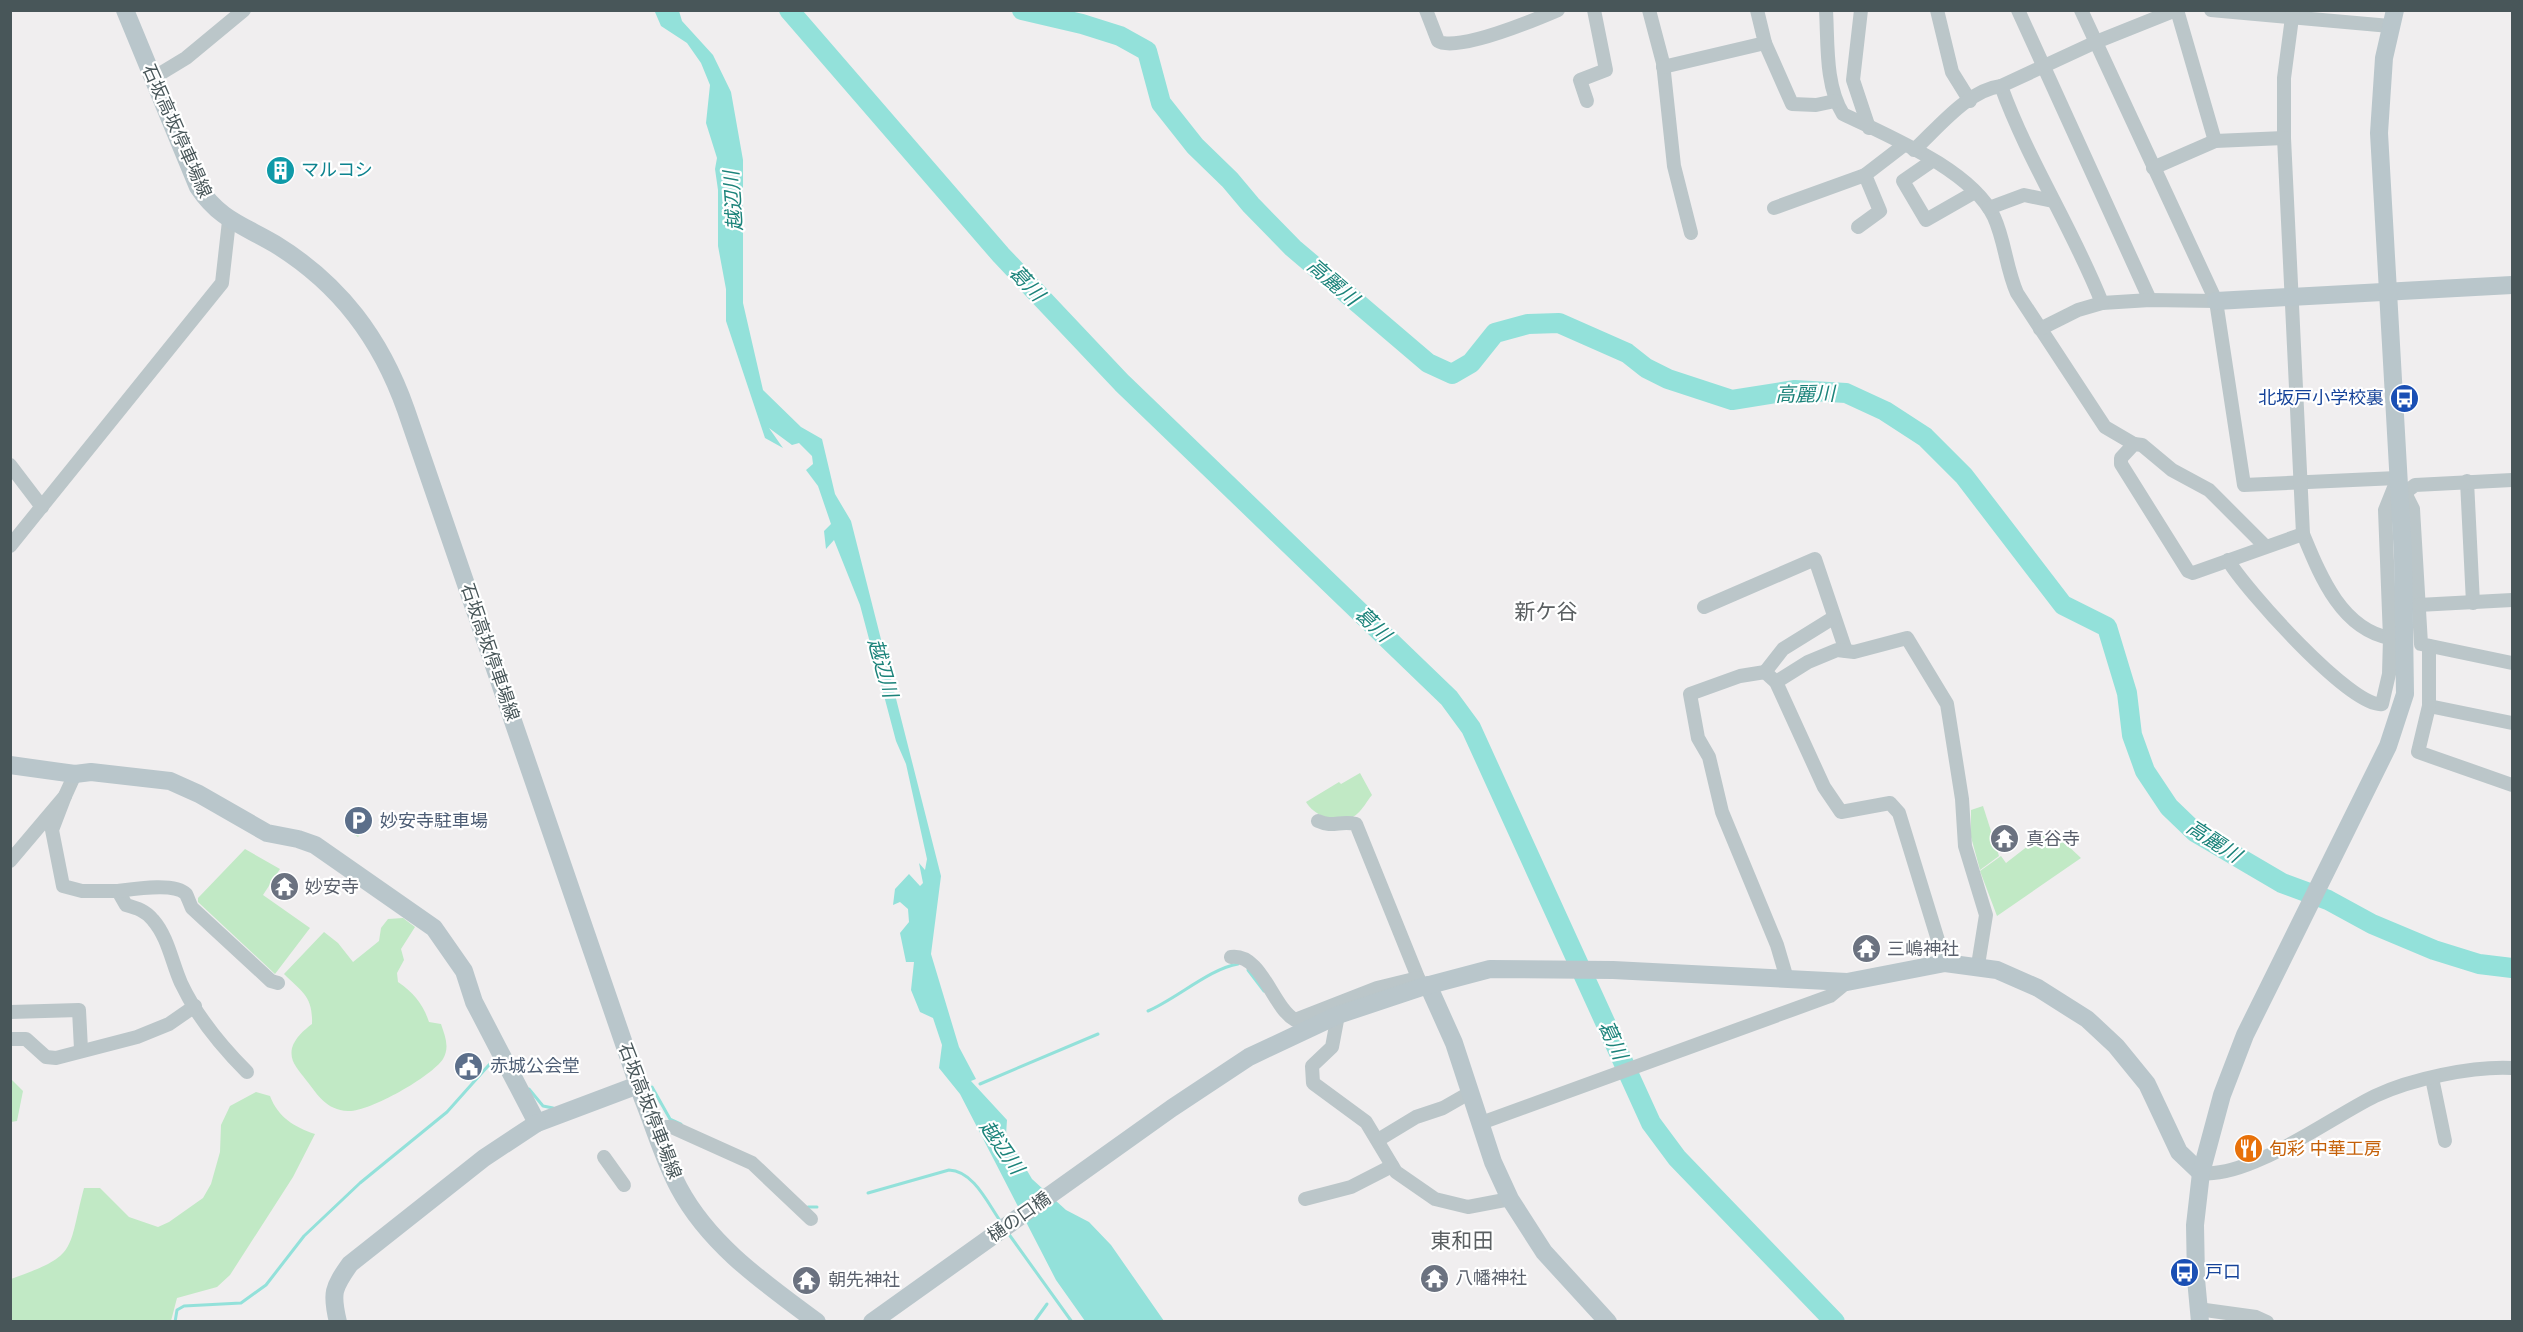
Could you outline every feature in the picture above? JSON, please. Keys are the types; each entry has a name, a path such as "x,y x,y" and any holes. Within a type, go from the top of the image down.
{"street":[{"name":"石坂高坂停車場線","path":"125,10 198,187 210,206 229,221 272,242 325,280 358,317 395,379 638,1085 680,1189 712,1235 754,1273 817,1322"},
{"path":"153,78 186,58 244,10"},
{"path":"1426,10 1438,41 1452,45 1525,24 1558,10"},
{"path":"1587,101 1580,80 1606,70 1594,10"},
{"path":"1649,10 1663,67 1673,160 1691,233"},
{"path":"1757,10 1765,43 1792,104 1816,105 1835,101"},
{"path":"1826,10 1835,101 1843,114 1909,147 1975,192 1989,208 1999,232 2007,270 2017,293 2104,427 2134,444 2142,445 2172,470 2209,490 2266,548"},
{"path":"1861,10 1853,81 1869,128"},
{"path":"1937,10 1952,72 1970,101"},
{"path":"2018,10 2150,300"},
{"path":"2081,10 2216,301 2244,485 2415,485 2512,480"},
{"path":"1774,208 1865,175 1909,147 1989,88 2001,86 2096,42 2177,10 2215,141"},
{"path":"2211,10 2392,18 2383,66 2379,115 2387,291 2402,485 2407,676 2400,714 2377,768 2245,1035 2222,1095 2201,1173 2194,1251 2199,1315 2256,1317 2267,1322"},
{"path":"2293,14 2284,78 2284,138 2302,534 2323,583 2354,622 2374,635 2390,638"},
{"path":"1663,67 1765,43"},
{"path":"2001,86 2053,201 2083,254 2102,303"},
{"path":"2153,168 2215,141 2284,138"},
{"path":"1932,161 1903,181 1926,220 1975,192"},
{"path":"1858,227 1880,211 1865,175"},
{"path":"1989,208 2024,195 2053,201"},
{"path":"10,546 222,283 229,221"},
{"path":"2040,329 2078,310 2102,303 2150,300 2216,301 2512,285"},
{"path":"2134,444 2121,458 2121,465 2188,570 2193,573 2302,534"},
{"path":"10,465 42,507"},
{"path":"2467,481 2473,603"},
{"path":"2402,485 2413,509 2421,644 2512,663"},
{"path":"2228,560 2266,611 2331,675 2378,705 2385,698 2390,638 2385,510 2402,485"},
{"path":"1704,607 1815,559 1818,561 1833,618 1846,651"},
{"path":"2418,606 2512,600"},
{"path":"1787,979 1777,945 1722,812 1709,757 1698,738 1690,694 1740,676 1765,672 1784,649 1833,618"},
{"path":"1776,682 1819,657 1837,650 1854,652 1907,638 1947,704 1962,799 1965,846 1986,915 1978,966"},
{"path":"2429,646 2429,706 2418,752 2512,785"},
{"path":"1765,672 1776,682 1824,787 1841,812 1890,803 1899,813 1945,963"},
{"path":"2429,706 2512,723"},
{"path":"10,765 75,774 91,772 170,781 199,794 267,833 315,845 434,928 464,971 474,1002 537,1123"},
{"path":"75,774 52,830 63,886 82,891 148,888 176,889 185,893 192,908 271,981 278,983"},
{"path":"10,861 65,796"},
{"path":"1318,821 1328,826 1346,822 1356,824 1423,983 1454,1044 1493,1162 1510,1199 1544,1252 1608,1322"},
{"path":"118,891 126,905 139,909 154,921 182,984 195,1006 247,1072"},
{"path":"1231,957 1237,956 1249,962 1295,1020 1377,988 1423,983"},
{"name":"樋の口橋","path":"872,1322 1166,1112 1249,1057 1338,1015 1423,983 1490,969 1550,968 1846,982 1945,963 1978,966 2006,973 2038,988 2087,1019 2116,1046 2147,1084 2179,1152 2201,1173"},
{"path":"1481,1123 1830,996 1846,982"},
{"path":"10,1039 26,1039 46,1057 56,1058 81,1049 104,1047 137,1037 169,1024 195,1006"},
{"path":"10,1012 79,1010 81,1049"},
{"path":"1338,1015 1337,1031 1332,1047 1312,1066 1311,1078 1318,1088 1366,1122 1392,1166 1422,1190 1450,1205 1468,1207 1510,1199"},
{"path":"2201,1173 2225,1173 2283,1147 2376,1095 2432,1078 2478,1069 2512,1068"},
{"path":"2432,1078 2445,1141"},
{"path":"338,1322 332,1298 337,1282 350,1264 484,1158 537,1123 638,1085"},
{"path":"1378,1140 1416,1117 1443,1108 1471,1092"},
{"path":"654,1128 672,1127 752,1163 812,1219"},
{"path":"604,1157 624,1185"},
{"path":"1305,1199 1351,1187 1392,1166"}],"green space":[{"path":"1360,773 1372,795 1359,812 1351,818 1336,820 1322,816 1306,802 1339,782 1341,784"},
{"path":"1983,806 1999,856 1980,870 1971,837 1971,810"},
{"path":"356,812 369,823 358,837 345,827"},
{"path":"2050,829 2081,858 1997,916 1980,871 2001,856 2006,863"},
{"path":"245,849 280,869 263,895 310,928 275,974 198,902 198,898"},
{"path":"403,918 415,927 401,949 404,960 397,973 398,982 417,999 429,1022 441,1024 446,1042 445,1055 426,1075 384,1100 358,1110 348,1111 334,1108 319,1096 293,1062 291,1053 293,1044 300,1034 312,1024 312,1015 305,995 284,974 324,932 338,943 353,962 379,941 381,928 388,919"},
{"path":"11,1079 23,1091 17,1121 11,1122"},
{"path":"256,1092 270,1096 282,1115 300,1128 315,1134 293,1177 230,1275 217,1287 177,1298 171,1321 11,1321 11,1279 49,1264 67,1248 84,1188 100,1188 129,1217 158,1227 169,1222 203,1198 211,1184 220,1152 221,1125 230,1106"}],"water":[{"name":"越辺川","path":"649,11 679,11 682,21 713,55 731,92 743,160 743,303 763,390 801,427 822,439 835,494 851,521 941,876 931,954 959,1047 976,1079 971,1081 1007,1120 1006,1135 1032,1179 1066,1210 1089,1222 1111,1245 1164,1321 1085,1321 1056,1280 960,1094 939,1068 942,1045 933,1018 920,1012 911,990 914,962 906,962 900,933 909,922 908,909 900,902 893,905 895,889 909,874 920,886 923,883 919,863 925,870 927,859 906,764 896,741 860,605 834,540 826,549 824,531 831,524 818,486 806,470 813,464 812,456 799,443 792,445 769,428 783,448 765,438 726,321 726,289 718,246 718,190 715,169 717,158 706,123 710,85 701,63 687,43 661,26 655,12"}],"waterway":[{"name":"葛川","path":"789,10 1001,255 1122,383 1449,698 1471,728 1651,1123 1677,1158 1835,1322"},
{"name":"高麗川","path":"1022,10 1082,24 1120,36 1147,51 1161,103 1195,146 1293,248 1428,363 1452,374 1471,363 1495,333 1528,324 1559,323 1627,353 1646,368 1668,379 1732,400 1795,390 1846,393 1885,411 1925,437 1964,476 2063,605 2107,627 2127,693 2132,735 2145,771 2169,807 2195,832 2282,883 2328,900 2372,924 2434,950 2479,964 2512,968"},
{"path":"1148,1011 1216,971 1238,964"},
{"path":"1248,970 1264,991"},
{"path":"980,1084 1098,1034"},
{"path":"175,1322 177,1310 184,1306 241,1303 266,1285 304,1236 360,1183 447,1112 496,1057"},
{"path":"652,1087 670,1119 681,1124"},
{"path":"529,1089 543,1106 553,1108"},
{"path":"868,1193 949,1170 958,1172 973,1182 1001,1222"},
{"path":"808,1207 817,1207"},
{"path":"1008,1233 1072,1322"},
{"path":"1034,1322 1047,1304"}],"place":[{"name":"マルコシ","path":"280,170"},
{"name":"北坂戸小学校裏","path":"2405,398"},
{"name":"妙安寺駐車場","path":"359,821"},
{"name":"真谷寺","path":"2005,839"},
{"name":"妙安寺","path":"284,887"},
{"name":"三嶋神社","path":"1866,949"},
{"name":"赤城公会堂","path":"469,1066"},
{"name":"旬彩 中華工房","path":"2248,1149"},
{"name":"戸口","path":"2184,1272"},
{"name":"八幡神社","path":"1434,1278"},
{"name":"朝先神社","path":"807,1280"}],"district":[{"name":"新ケ谷","path":"1546,612"},
{"name":"東和田","path":"1462,1241"}]}
